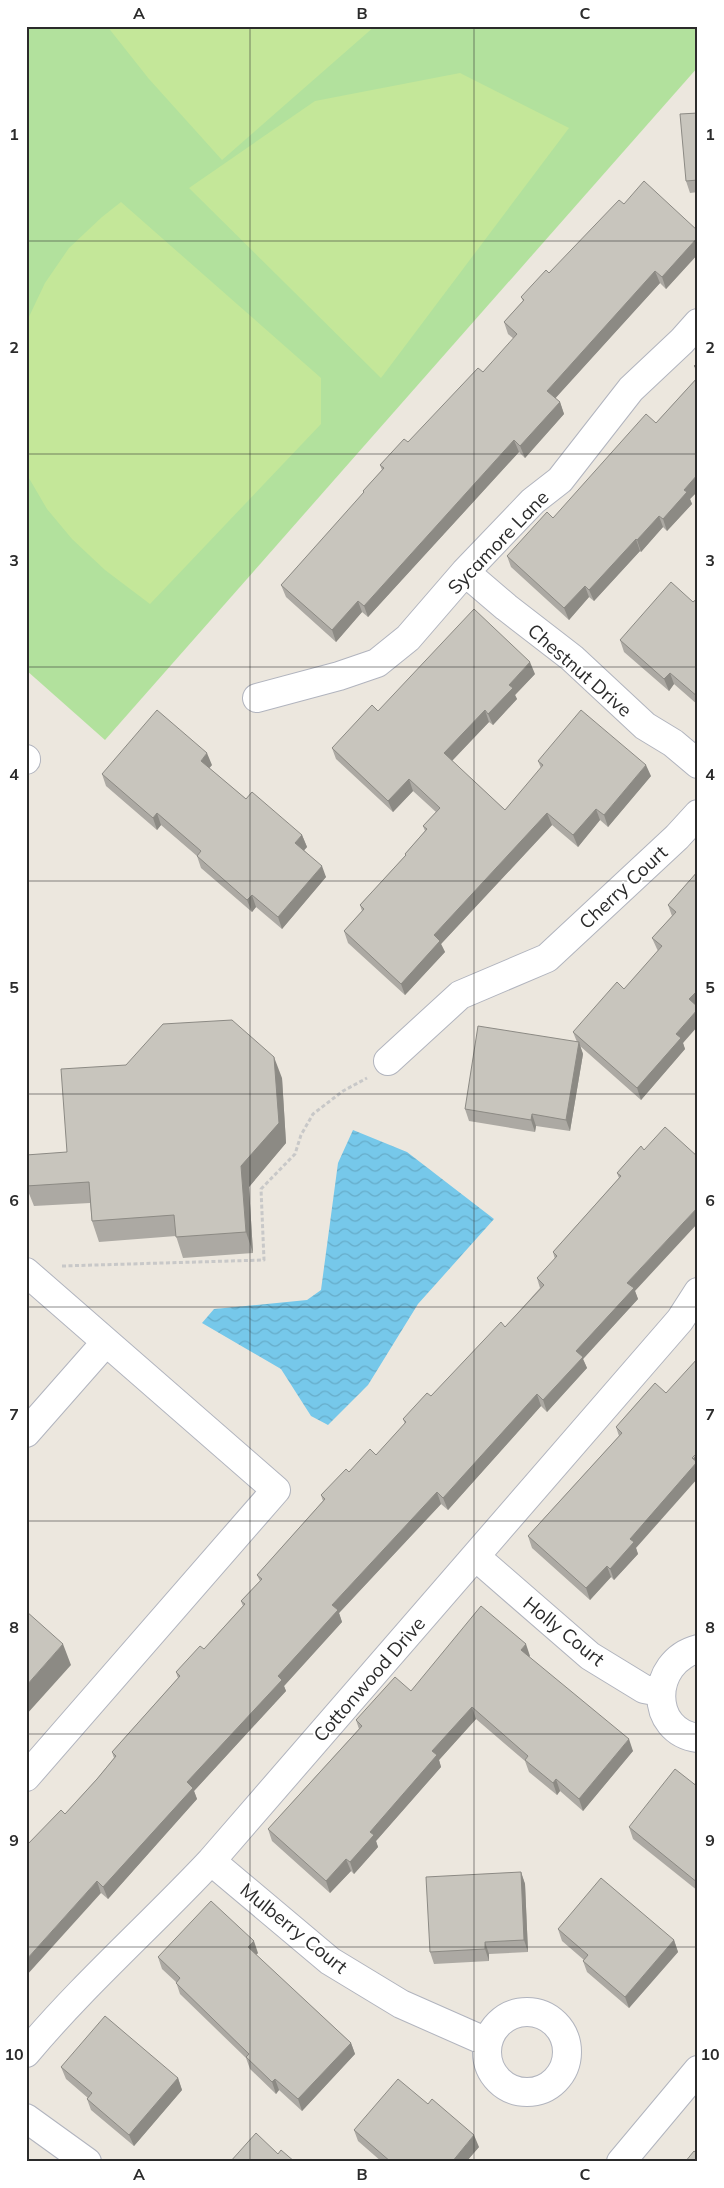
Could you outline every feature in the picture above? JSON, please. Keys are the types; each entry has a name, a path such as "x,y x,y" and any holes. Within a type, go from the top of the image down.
{"street":[{"name":"Sycamore Lane","path":"257,698 339,676 377,663 408,638 465,572 533,501 560,480 631,389 698,323"},
{"name":"Chestnut Drive","path":"465,572 506,607 572,658 645,726 673,743 698,764"},
{"name":"Cherry Court","path":"388,1061 460,995 547,958 677,837 698,814"},
{"path":"26,1272 276,1490 26,1777"},
{"name":"Cottonwood Drive","path":"26,2053 55,2019 162,1913 211,1860 680,1320 698,1292"},
{"path":"26,1433 106,1342"},
{"name":"Holly Court","path":"476,1556 590,1656 644,1689 660,1692"},
{"path":"698,1649 682,1654 671,1664 663,1678 660,1692 662,1707 669,1720 679,1731 698,1738"},
{"name":"Mulberry Court","path":"211,1860 330,1961 401,2004 488,2042"},
{"path":"620,2162 698,2070"},
{"path":"26,2118 87,2162"}],"path":[{"path":"61,1266 264,1260 261,1189 295,1154 301,1135 313,1114 343,1091 363,1082 388,1061"}],"green space":[{"path":"26,26 698,26 698,67 105,740 26,670"},
{"path":"107,26 375,26 222,160 149,79"},
{"path":"460,73 569,128 381,378 189,188 315,101"},
{"path":"121,202 321,378 321,424 150,604 105,570 72,539 47,509 26,473 26,323 45,283 69,248"}],"water":[{"path":"353,1130 407,1152 494,1219 418,1304 368,1385 328,1425 311,1416 281,1369 202,1323 214,1309 307,1300 321,1290 338,1163"}],"building":[{"path":"698,113 698,180 686,181 680,114"},
{"path":"644,181 698,231 698,237 662,277 655,271 547,391 560,402 520,446 514,440 364,606 358,601 332,630 281,585 364,492 384,468 380,465 404,439 408,442 478,368 483,372 517,334 504,322 524,300 521,297 546,270 549,273 619,200 624,204"},
{"path":"698,377 698,474 684,490 687,492 663,519 659,516 589,590 585,586 564,608 507,556 547,512 553,518 646,414 656,423"},
{"path":"671,582 693,602 698,598 698,697 670,673 664,679 620,640"},
{"path":"474,609 530,662 509,685 513,688 488,714 485,710 444,753 505,810 543,765 538,761 581,710 646,765 604,815 596,809 573,835 547,813 434,935 440,941 401,984 344,931 364,909 360,905 406,855 427,829 423,826 440,808 409,779 388,801 332,748 372,705 378,711"},
{"path":"157,710 207,753 201,761 246,799 252,792 302,835 295,843 322,866 278,917 252,895 247,900 197,856 201,851 157,813 153,818 102,774"},
{"path":"698,871 698,990 689,999 698,1009 676,1034 681,1038 637,1088 573,1032 617,982 624,989 662,946 652,938 676,912 668,905"},
{"path":"232,1020 274,1057 279,1123 241,1166 246,1232 176,1237 174,1215 92,1221 89,1182 26,1186 26,1155 67,1152 61,1069 126,1065 163,1024"},
{"path":"478,1026 579,1042 566,1120 532,1114 531,1120 465,1109"},
{"path":"665,1127 698,1157 698,1207 627,1283 634,1288 576,1351 583,1357 543,1400 537,1394 443,1498 437,1492 332,1605 338,1610 278,1676 282,1680 187,1782 193,1788 103,1887 97,1881 26,1960 26,1846 61,1810 65,1814 97,1779 116,1756 112,1752 180,1676 176,1672 200,1646 204,1649 245,1604 241,1601 262,1579 257,1575 325,1499 321,1495 346,1469 349,1472 370,1449 376,1455 406,1422 403,1419 427,1393 431,1396 501,1322 505,1327 544,1285 537,1278 557,1256 553,1252 621,1176 617,1173 641,1146 644,1150"},
{"path":"698,1358 698,1452 692,1458 697,1462 630,1539 634,1542 610,1569 607,1566 586,1588 528,1536 622,1433 616,1427 655,1383 666,1393"},
{"path":"481,1606 526,1644 521,1650 629,1739 579,1799 556,1779 553,1783 525,1760 528,1756 472,1707 432,1751 437,1755 370,1832 374,1835 350,1862 346,1859 326,1881 268,1829 362,1726 356,1720 395,1677 411,1691"},
{"path":"26,1611 63,1644 26,1686"},
{"path":"675,1769 698,1787 698,1883 629,1827"},
{"path":"521,1872 524,1940 485,1942 485,1949 430,1952 426,1877"},
{"path":"601,1878 674,1940 625,1997 583,1961 588,1955 558,1929"},
{"path":"211,1901 254,1941 248,1947 351,2043 298,2099 275,2079 272,2082 246,2057 249,2054 176,1983 180,1978 158,1957"},
{"path":"105,2016 178,2078 129,2135 87,2099 92,2093 61,2067"},
{"path":"398,2079 428,2104 432,2099 474,2135 452,2162 391,2162 354,2130"},
{"path":"256,2133 278,2154 281,2150 295,2162 230,2162"},
{"path":"694,2151 698,2154 698,2162 685,2162"}]}
